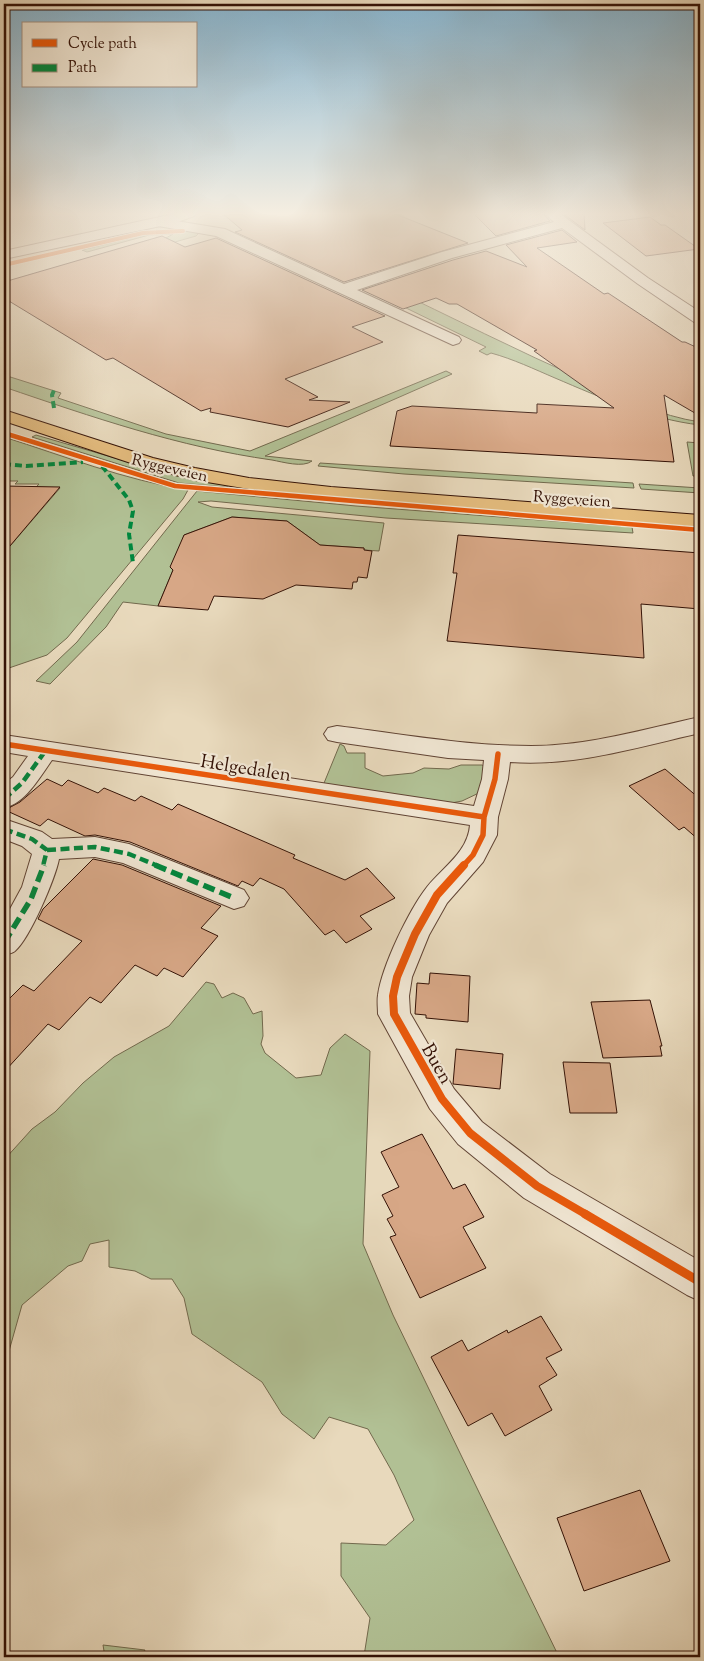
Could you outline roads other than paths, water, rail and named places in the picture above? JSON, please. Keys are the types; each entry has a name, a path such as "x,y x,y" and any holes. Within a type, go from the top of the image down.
{"main road":[{"name":"Ryggeveien","path":"4,402 128,444 196,460 278,475 377,485 700,506"},
{"name":"Ryggeveien","path":"4,415 150,464 255,484 323,493 700,521"}],"street":[{"path":"347,291 454,340"},
{"path":"658,291 700,320"},
{"path":"337,734 448,749 531,755 580,751 700,725"},
{"name":"Helgedalen","path":"4,744 484,817"},
{"path":"4,799 22,783 46,750"},
{"name":"Buen","path":"498,754 495,779 484,817 483,835 473,855 437,895 415,934 397,977 393,996 394,1014 442,1099 470,1133 537,1186 700,1282"},
{"path":"4,829 32,839 47,850 95,847 129,854 234,898"},
{"path":"4,943 33,895 45,864 47,850"}]}
